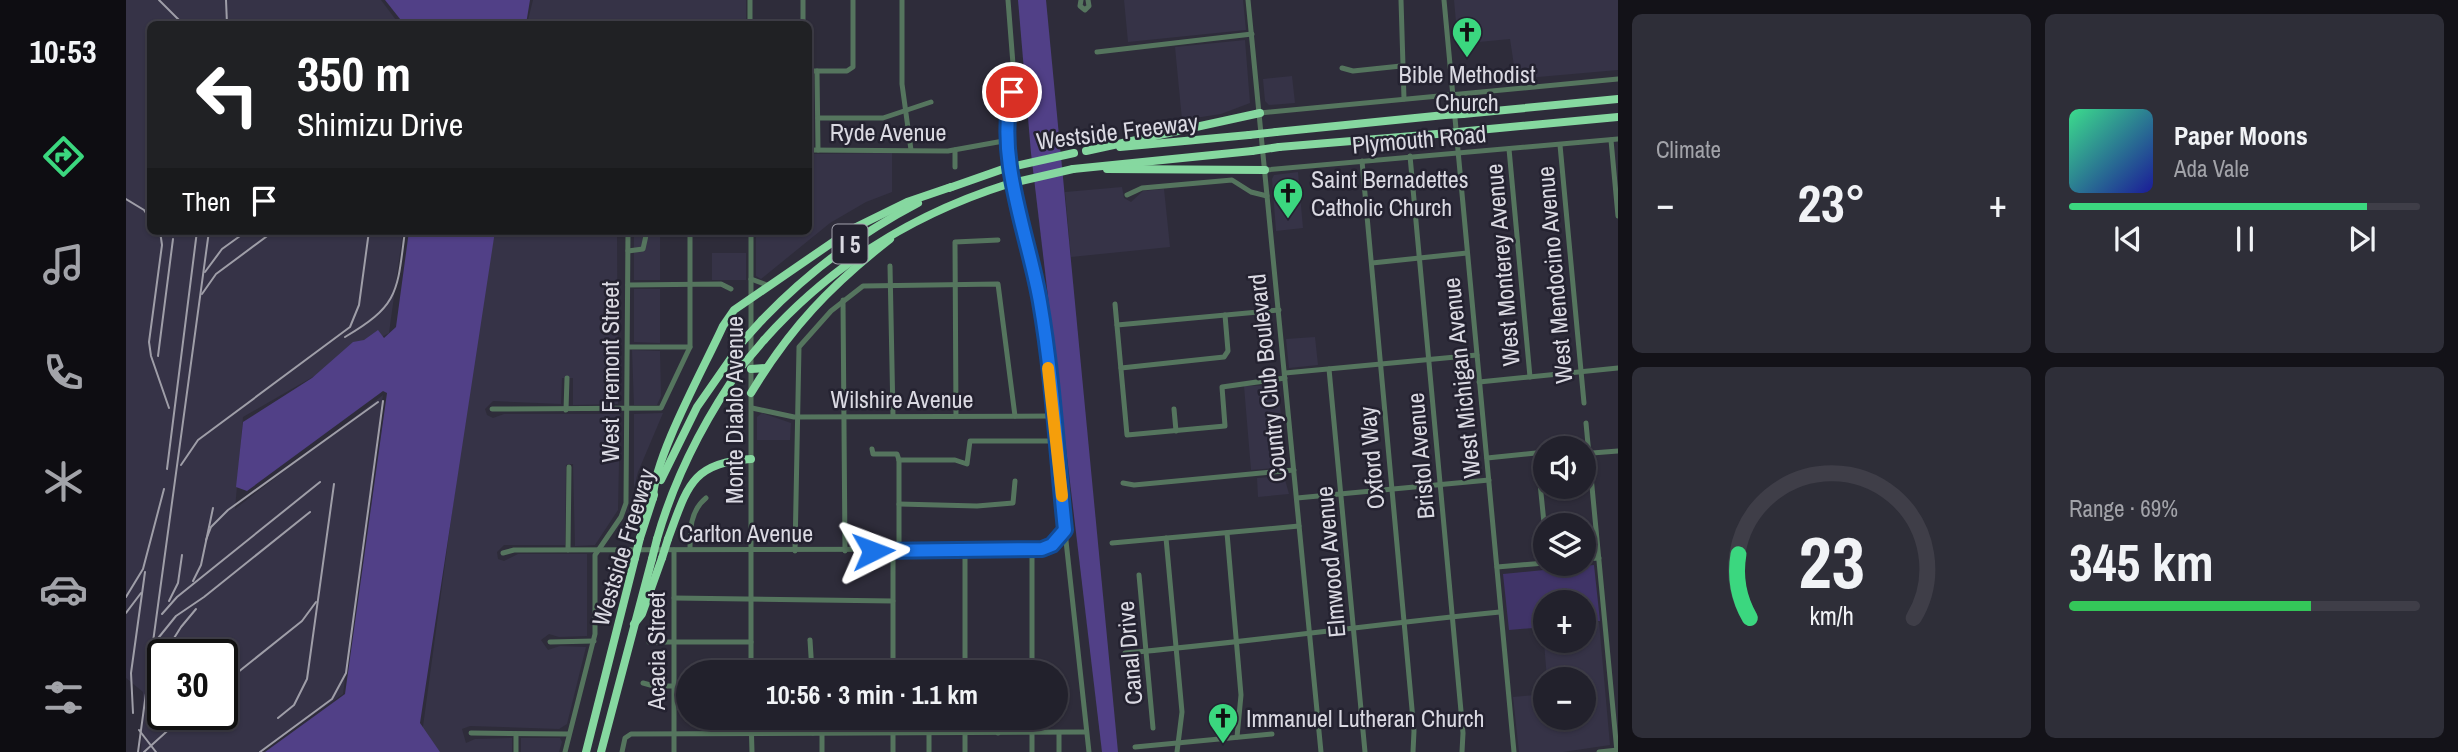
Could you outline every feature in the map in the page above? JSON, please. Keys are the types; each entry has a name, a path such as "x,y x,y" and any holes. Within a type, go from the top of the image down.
{"highway":[{"name":"Westside Freeway","path":"586,752 640,538 653,498 697,407 743,341 762,320 813,272 855,239 951,187 1006,168 1074,153 1618,99"},
{"path":"1086,151 1260,113"},
{"name":"Westside Freeway","path":"601,752 657,539 671,493 693,444 764,340 828,278 879,241 969,197 1008,184 1073,169 1618,117"},
{"path":"1093,168 1122,171 1265,170"},
{"path":"653,498 653,485 669,446 723,326 734,310 751,295 871,218 951,187"},
{"path":"751,393 801,319 824,294 912,223"},
{"path":"747,367 766,368"},
{"path":"632,627 642,614 682,503 701,474 719,463 751,460"}],"street":[{"path":"750,0 750,21"},
{"path":"803,0 803,21"},
{"path":"812,71 851,70 853,0"},
{"path":"902,0 902,84 911,150"},
{"path":"1008,0 1014,77 1008,106 1009,140 1016,204 1040,302 1089,752"},
{"path":"1081,0 1080,6 1085,10 1089,6 1088,0"},
{"path":"1249,0 1257,0"},
{"name":"Country Club Boulevard","path":"1249,0 1321,752"},
{"path":"1401,0 1404,99"},
{"name":"West Michigan Avenue","path":"1444,0 1514,752"},
{"path":"1097,52 1252,34"},
{"path":"1342,68 1353,71 1401,66"},
{"path":"817,71 818,150"},
{"path":"1260,113 1618,79"},
{"path":"818,118 883,118 931,102"},
{"name":"Ryde Avenue","path":"812,150 955,150 1009,140"},
{"path":"1615,140 1618,216"},
{"name":"Plymouth Road","path":"1265,170 1615,140"},
{"name":"West Mendocino Avenue","path":"1560,145 1584,403"},
{"name":"West Monterey Avenue","path":"1509,149 1530,377"},
{"path":"955,150 955,167"},
{"name":"Bristol Avenue","path":"1410,156 1453,616 1462,752"},
{"name":"Oxford Way","path":"1362,161 1415,731 1413,752"},
{"path":"1127,195 1142,188 1232,180 1251,192 1268,196"},
{"name":"West Fremont Street","path":"597,550 621,517 626,503 628,235"},
{"path":"628,251 643,249 646,235"},
{"path":"492,409 659,409 690,347 690,235"},
{"name":"Monte Diablo Avenue","path":"751,235 747,367 752,408 751,660"},
{"path":"956,416 955,242 998,240"},
{"path":"1372,262 1467,253"},
{"path":"890,266 893,416"},
{"path":"751,279 767,285"},
{"path":"628,285 722,284 731,289"},
{"path":"795,551 799,347 843,300 863,286 1000,286 1015,416"},
{"path":"843,300 845,551"},
{"path":"1115,304 1127,435 1226,426 1222,387 1329,369 1477,355"},
{"path":"1117,325 1279,310"},
{"path":"1121,368 1226,356 1225,315"},
{"path":"628,347 690,347"},
{"path":"1479,382 1618,368"},
{"name":"Elmwood Avenue","path":"1329,369 1366,752"},
{"path":"566,410 567,378"},
{"name":"Wilshire Avenue","path":"752,408 798,417 1053,415"},
{"path":"1174,409 1177,430"},
{"path":"1586,423 1586,436"},
{"path":"899,460 955,460 967,464 970,441 1056,441"},
{"path":"872,449 873,454 897,454 899,460 893,660"},
{"path":"1596,450 1618,451"},
{"path":"1487,458 1533,453"},
{"path":"568,550 569,467"},
{"path":"1123,483 1134,485 1294,471"},
{"path":"1297,498 1489,480"},
{"path":"899,504 977,506 1013,503 1015,481"},
{"path":"691,549 691,524 698,506 706,498"},
{"path":"1592,499 1617,751 1599,752"},
{"path":"1112,544 1299,526"},
{"name":"Carlton Avenue","path":"503,553 514,550 1032,550 1052,545 1065,530"},
{"path":"1227,533 1241,695 1237,737"},
{"path":"1166,538 1182,712 1177,752"},
{"path":"565,752 594,641 594,560 597,550"},
{"name":"Acacia Street","path":"674,550 674,752"},
{"path":"965,550 965,660"},
{"path":"1032,550 1032,660"},
{"path":"1497,567 1533,564"},
{"name":"Canal Drive","path":"1139,575 1153,728"},
{"path":"674,598 893,601"},
{"path":"1125,653 1237,643 1310,635 1353,626 1500,612"},
{"path":"810,640 811,660"},
{"path":"550,642 594,641"},
{"path":"649,642 751,642"},
{"path":"643,683 674,686"},
{"path":"622,752 625,738 631,734 1087,732"},
{"path":"471,733 569,734"},
{"path":"751,733 752,752"},
{"path":"822,733 822,752"},
{"path":"893,733 893,752"},
{"path":"929,733 929,752"},
{"path":"965,733 965,752"},
{"path":"1032,733 1032,752"},
{"path":"1059,733 1059,752"},
{"path":"516,734 516,752"},
{"path":"1135,747 1272,734"}],"shaded area":[{"path":"126,0 381,0 397,21 147,21 147,235 402,235 389,333 243,417 235,509 383,395 343,694 260,752 141,752 143,692 126,678"},
{"path":"385,0 530,0 526,21 402,21"},
{"path":"533,0 746,0 746,21 528,21"},
{"path":"1018,0 1046,0 1118,752 1102,752 1031,153"},
{"path":"1124,0 1243,0 1246,30 1128,42"},
{"path":"1454,0 1618,0 1618,70 1516,79 1510,39 1458,44"},
{"path":"1245,40 1250,103 1221,114 1182,120 1175,47"},
{"path":"1292,76 1295,103 1269,105 1265,101 1263,79"},
{"path":"892,153 892,192 866,202 830,223 761,279 756,276 756,235 812,235 812,154"},
{"path":"1298,172 1303,228 1276,231 1272,179 1274,175"},
{"path":"1122,187 1124,198 1131,202 1143,191 1164,189 1170,247 1071,257 1065,192"},
{"path":"408,235 494,235 420,723 440,752 265,752 345,694 387,393 383,391 247,491 236,487 243,422 312,378 353,342 364,340 378,330 384,338 396,327"},
{"path":"486,235 617,235 618,404 573,405 573,378 562,378 561,404 493,401 485,409 487,415 493,418 504,414 620,414 618,510 595,545 575,546 573,464 569,464 566,465 565,545 504,545 497,552 498,559 504,561 518,554 587,554 587,636 559,637 549,634 541,640 548,650 560,646 586,647 567,724 559,729 470,726 462,729 466,743 475,739 512,738 512,752 432,752 422,734 470,379"},
{"path":"634,235 660,235 660,280 634,280"},
{"path":"712,253 746,253 746,280 712,280"},
{"path":"634,289 660,289 660,343 634,342"},
{"path":"1315,337 1318,365 1289,368 1286,339"},
{"path":"632,350 660,351 661,396 657,405 634,405"},
{"path":"1278,385 1286,467 1251,470 1244,386"},
{"path":"663,413 638,472 634,488 634,414"},
{"path":"762,413 791,423 790,440 757,440 757,417"},
{"path":"1284,476 1289,494 1258,497 1257,478"},
{"path":"1533,571 1533,576 1595,576 1600,621 1596,622 1596,590 1533,590 1533,628 1509,630 1503,574"},
{"path":"1596,622 1599,622 1610,745 1563,752 1519,752 1513,697 1533,695 1533,730 1596,730 1596,667 1546,667 1545,653 1596,653"},
{"path":"521,738 560,738 562,742 559,752 521,752"}],"railway":[{"path":"159,0 180,21"},
{"path":"226,0 227,21"},
{"path":"126,199 147,214"},
{"path":"161,235 162,245 149,342 151,356 169,408"},
{"path":"167,469 196,235"},
{"path":"138,752 208,235"},
{"path":"205,272 222,249 241,235"},
{"path":"202,294 216,274 269,235"},
{"path":"181,465 198,440 350,327 359,305 368,235"},
{"path":"345,337 376,315 393,294 404,235"},
{"path":"158,356 173,239"},
{"path":"260,752 332,699 346,673 383,401"},
{"path":"206,540 211,527 228,510 378,402"},
{"path":"162,614 177,597 320,482"},
{"path":"278,718 294,705 307,679 334,484"},
{"path":"126,597 143,569 164,489"},
{"path":"193,581 201,565 213,508"},
{"path":"157,639 176,616 204,597 310,512"},
{"path":"169,601 178,583 182,555"},
{"path":"133,713 131,673 145,572"},
{"path":"126,613 141,593"},
{"path":"238,672 302,621 316,602"},
{"path":"173,639 196,609"},
{"path":"139,730 156,752"},
{"path":"144,752 168,730"}],"slow traffic":[{"path":"1048,368 1062,496"}],"place":[{"name":"Bible Methodist Church","path":"1467,59"},
{"name":"Saint Bernadettes Catholic Church","path":"1288,220"},
{"name":"Immanuel Lutheran Church","path":"1223,745"}],"route":[{"path":"873,551 1042,549 1052,545 1065,530 1040,302 1015,197 1007,121 1012,92"}]}
